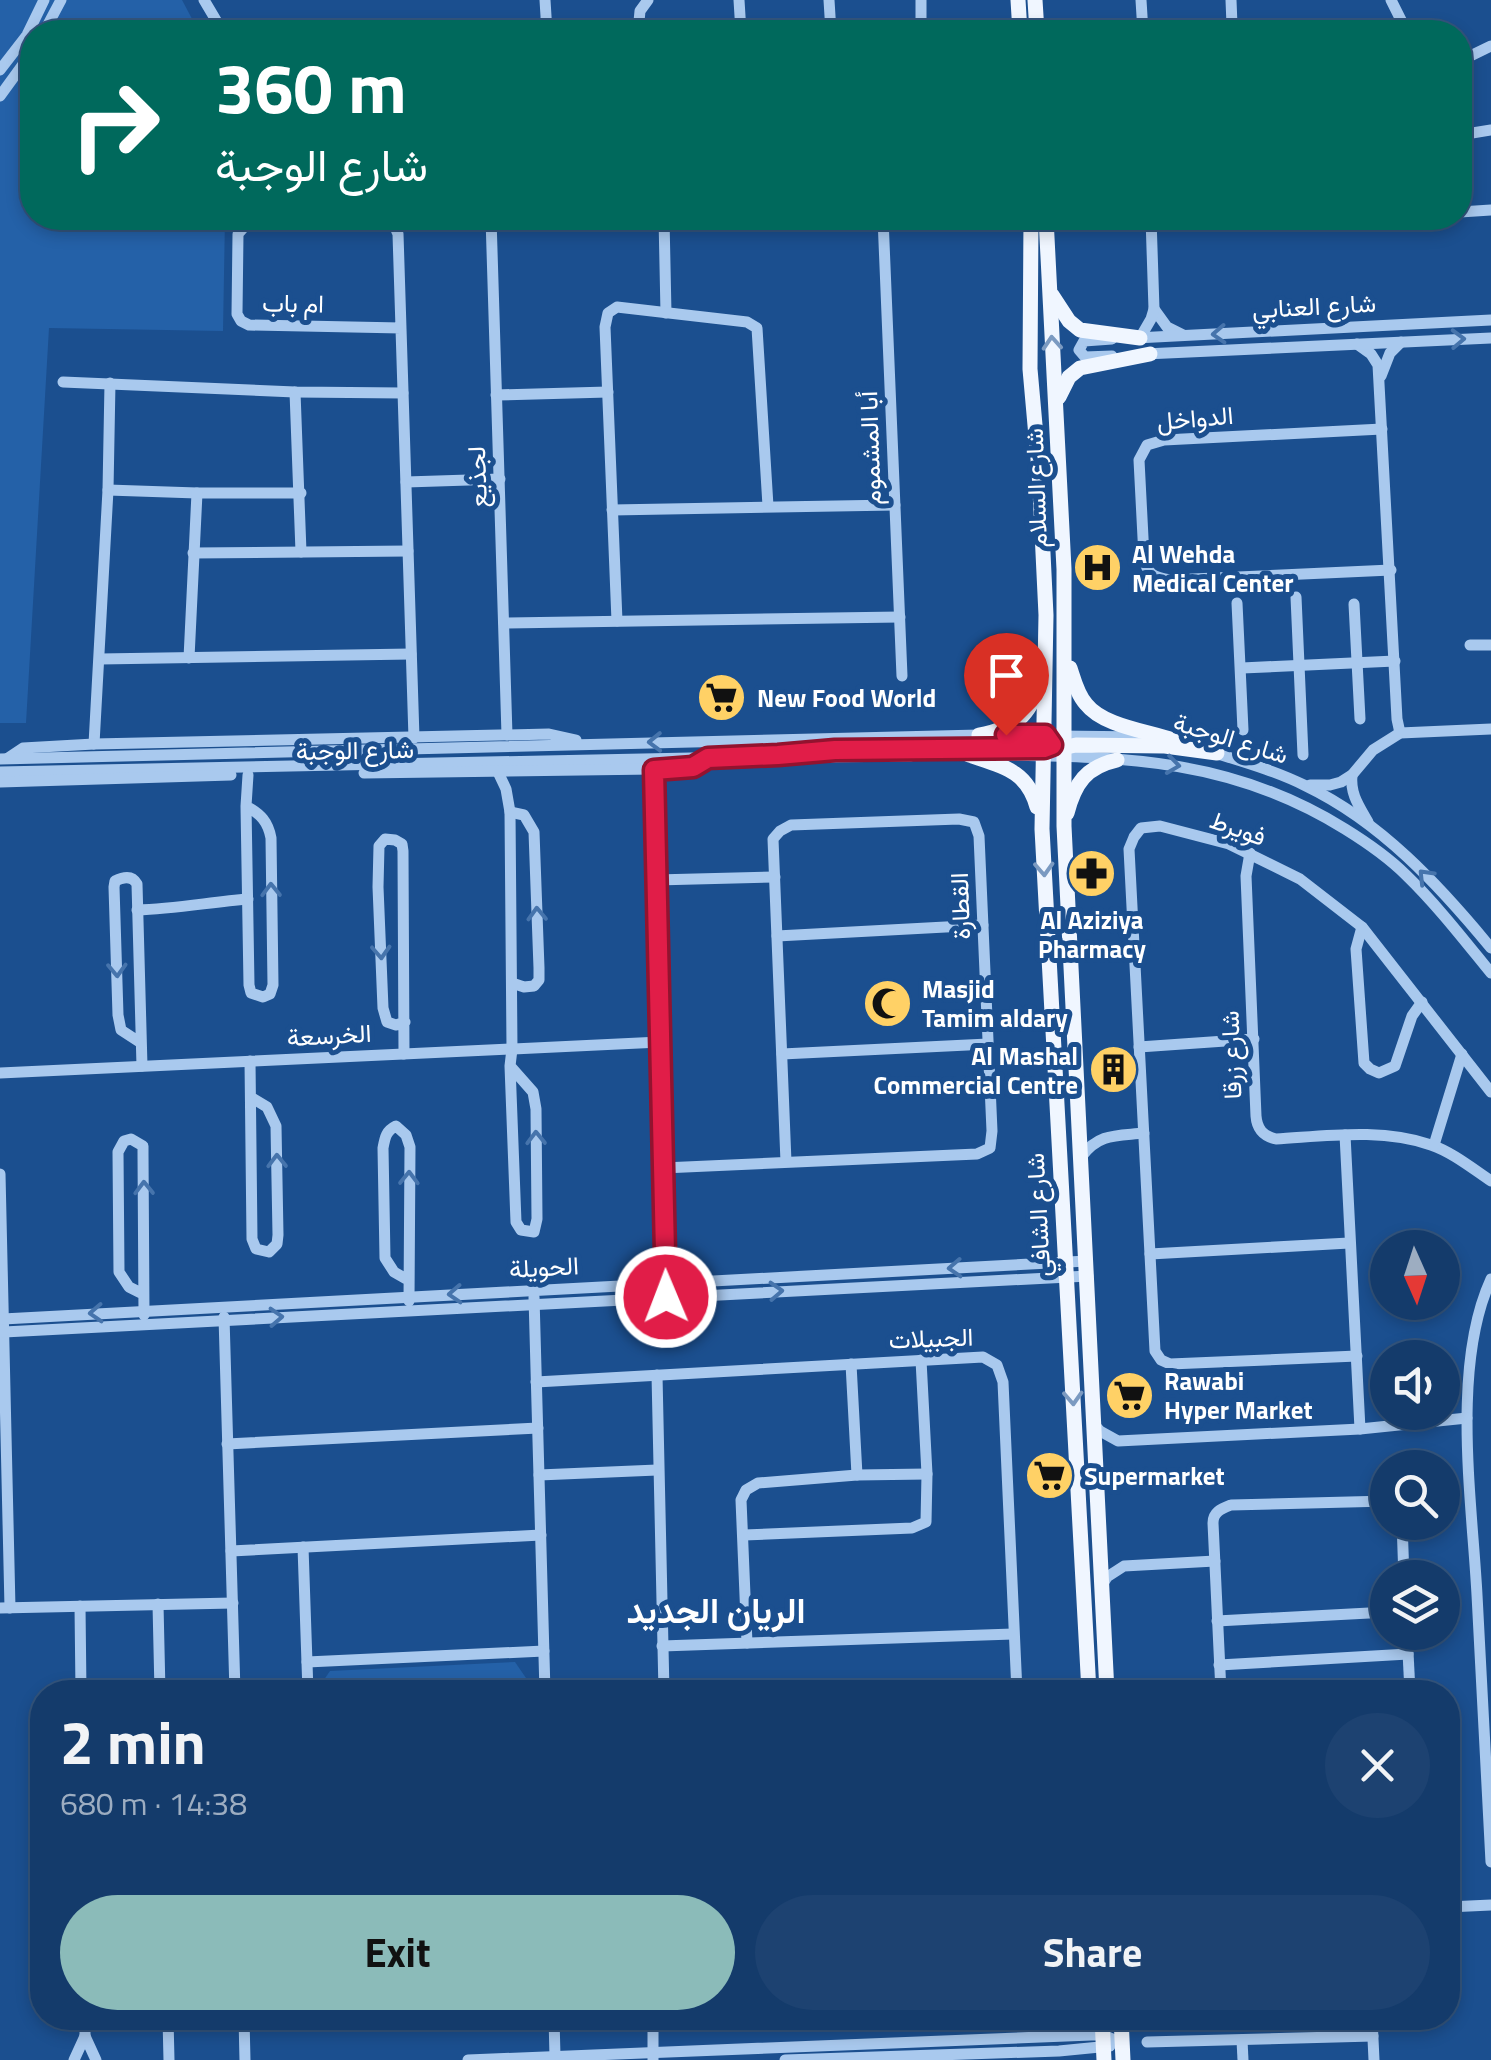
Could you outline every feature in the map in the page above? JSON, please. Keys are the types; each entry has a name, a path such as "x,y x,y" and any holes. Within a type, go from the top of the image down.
{"main road":[{"name":"شارع السلام","path":"1034,230 1030,369 1039,470 1046,668 1055,746"},
{"name":"شارع السلام","path":"1036,230 1049,290 1057,401 1066,656 1055,746"},
{"path":"1049,290 1080,330 1140,338"},
{"path":"1057,401 1069,377 1080,368 1150,354"},
{"path":"1046,615 1052,646 1058,836 1068,907"},
{"path":"1066,656 1088,708 1113,723 1173,740"},
{"path":"979,735 1006,729 1028,711 1046,668"},
{"path":"778,755 835,750 1076,745 1165,746 1217,753"},
{"name":"شارع الشافي","path":"1055,746 1064,826 1106,1680"},
{"name":"شارع الشافي","path":"1055,746 1042,829 1088,1680"},
{"path":"969,755 1003,766 1021,777 1032,789 1042,829"},
{"path":"1064,826 1070,801 1084,778 1096,765 1116,760"}],"street":[{"path":"0,70 20,45"},
{"path":"0,96 20,68"},
{"name":"ام باب","path":"242,230 238,234 237,314 241,321 249,325 401,328"},
{"name":"ام باب","path":"396,230 414,738"},
{"name":"لجذيع","path":"490,230 507,735"},
{"path":"664,230 666,313"},
{"name":"أبا المشموم","path":"883,230 902,676"},
{"path":"1140,338 1154,309 1151,230"},
{"path":"617,621 608,313 618,307 747,322 757,328 768,506"},
{"path":"1154,309 1167,327 1184,336"},
{"name":"شارع العنابي","path":"1488,318 1084,341 1078,350 1085,357 1491,338"},
{"path":"1380,380 1386,359 1402,342"},
{"path":"1357,344 1376,359 1380,380 1400,732"},
{"path":"63,382 402,393"},
{"path":"94,744 110,383"},
{"path":"295,392 301,552"},
{"path":"496,395 608,392"},
{"name":"الدواخل","path":"1382,429 1164,440 1147,445 1138,460 1145,566 1149,572 1170,580 1391,570"},
{"path":"406,482 500,479"},
{"path":"108,490 301,492"},
{"path":"189,658 197,493"},
{"path":"612,510 895,505"},
{"path":"193,553 408,551"},
{"path":"1296,596 1303,755"},
{"path":"1237,603 1243,730"},
{"path":"1354,604 1360,719"},
{"path":"504,623 900,617"},
{"path":"1470,645 1491,645"},
{"path":"100,660 411,654"},
{"path":"1242,668 1395,661"},
{"path":"1306,785 1330,785 1352,775 1372,750 1400,732 1491,729"},
{"name":"شارع الوجبة","path":"4,759 23,748 94,744 549,734 595,744"},
{"name":"شارع الوجبة","path":"4,759 979,735 1116,760 1172,764 1261,786 1324,816 1405,874 1491,973"},
{"name":"شارع الوجبة","path":"0,772 778,755 969,755 1122,735 1173,740 1306,785 1370,824 1463,914 1491,948"},
{"name":"شارع الوجبة","path":"0,782 654,770 693,767 708,758"},
{"path":"497,770 510,812 510,1066 516,1222 521,1230 534,1232 538,1219 536,1108 533,1092 510,1066"},
{"path":"508,796 519,770"},
{"path":"654,770 666,1290"},
{"path":"246,806 258,812 269,825 271,838 273,985 270,994 263,997 251,993 249,986 246,806 248,775"},
{"path":"1352,775 1354,797 1370,824"},
{"path":"510,812 524,816 534,832 539,968 534,986 512,983"},
{"name":"القطارة","path":"663,1168 977,1154 990,1148 979,836 974,822 959,819 791,825 774,839 786,1162"},
{"name":"فويرط","path":"1357,1356 1170,1364 1154,1352 1129,848 1134,837 1141,828 1160,826 1229,844 1300,879 1362,927 1491,1092"},
{"path":"404,1054 406,1022 403,850 402,844 385,839 380,846 378,887 383,1008 388,1022 406,1022"},
{"name":"شارع زرقا","path":"1250,853 1246,876 1258,1128 1276,1139 1389,1136 1434,1145 1491,1181"},
{"path":"656,880 775,876"},
{"path":"141,1044 121,1030 118,1015 114,886 126,877 135,881 142,1066"},
{"path":"137,910 248,900"},
{"path":"777,936 983,925"},
{"path":"1362,927 1356,949 1364,1062 1370,1069 1379,1072 1394,1066 1412,1016 1422,1002"},
{"path":"1139,1047 1254,1039"},
{"name":"الخرسعة","path":"0,1073 660,1042"},
{"path":"782,1054 988,1044"},
{"path":"1434,1145 1462,1054"},
{"path":"250,1061 252,1239 256,1249 268,1252 277,1244 278,1235 276,1126 267,1108 252,1098"},
{"path":"1080,1120 1103,1137"},
{"path":"408,1280 394,1272 385,1258 384,1148 385,1136 396,1126 406,1135 410,1147 410,1310"},
{"path":"1082,1156 1103,1137 1144,1133"},
{"path":"1345,1135 1360,1428"},
{"path":"143,1294 129,1288 119,1272 118,1152 124,1141 131,1139 142,1146 143,1152 146,1324"},
{"path":"0,1174 5,1608 232,1603"},
{"path":"1150,1254 1349,1243"},
{"name":"الحويلة","path":"4,1325 144,1310 224,1314 410,1310 877,1272 1087,1269"},
{"name":"الحويلة","path":"666,1290 878,1286 1066,1270"},
{"path":"877,1272 878,1286"},
{"path":"1491,1279 1472,1344 1467,1418 1487,1726 1491,1862"},
{"name":"الحويلة","path":"4,1325 146,1324 408,1296 534,1297"},
{"path":"534,1297 545,1680"},
{"path":"224,1314 235,1680"},
{"name":"الجبيلات","path":"536,1382 983,1357 997,1365 1003,1382 1016,1680"},
{"path":"744,1535 922,1526 928,1513 921,1360"},
{"path":"851,1364 857,1476"},
{"path":"656,1375 663,1680"},
{"path":"1095,1460 1118,1441 1467,1418"},
{"path":"1093,1424 1118,1441"},
{"path":"228,1444 538,1428"},
{"path":"539,1475 657,1470"},
{"path":"747,1643 741,1500 750,1486 927,1474"},
{"path":"1220,1680 1213,1517 1219,1509 1231,1505 1370,1502"},
{"path":"231,1551 540,1535"},
{"path":"304,1547 308,1680"},
{"path":"1100,1549 1124,1566"},
{"path":"1102,1585 1124,1566 1214,1561"},
{"path":"158,1604 160,1680"},
{"path":"80,1606 81,1680"},
{"path":"1217,1621 1370,1613"},
{"path":"662,1646 1013,1634"},
{"path":"1408,1650 1409,1680"},
{"path":"307,1662 544,1651"},
{"path":"1219,1665 1408,1654"},
{"path":"1460,1907 1491,1905"},
{"path":"86,2030 96,2060"},
{"path":"168,2030 169,2060"},
{"path":"244,2030 245,2060"},
{"path":"554,2030 555,2056"},
{"path":"653,2030 654,2056"},
{"path":"1373,2030 1374,2060"},
{"path":"74,2060 86,2036"},
{"path":"1147,2042 1373,2036"},
{"path":"1242,2040 1243,2060"},
{"path":"468,2060 1103,2048 1122,2052"},
{"path":"785,2060 949,2052"}],"shaded area":[{"path":"0,0 182,0 193,20 20,20 20,230 225,230 223,331 49,328 26,723 0,723"},
{"path":"515,1662 526,1680 324,1680 330,1671"}],"place":[{"name":"Al Wehda Medical Center","path":"1097,568"},
{"name":"New Food World","path":"722,698"},
{"name":"Al Aziziya Pharmacy","path":"1092,874"},
{"name":"Masjid Tamim aldary","path":"887,1003"},
{"name":"Al Mashal Commercial Centre","path":"1113,1070"},
{"name":"Rawabi Hyper Market","path":"1129,1395"},
{"name":"Supermarket","path":"1049,1476"}],"district":[{"name":"الريان الجديد","path":"716,1610"}],"route":[{"path":"666,1297 654,770 693,767 708,758 835,750 1052,745 1045,735 1006,735"}]}
